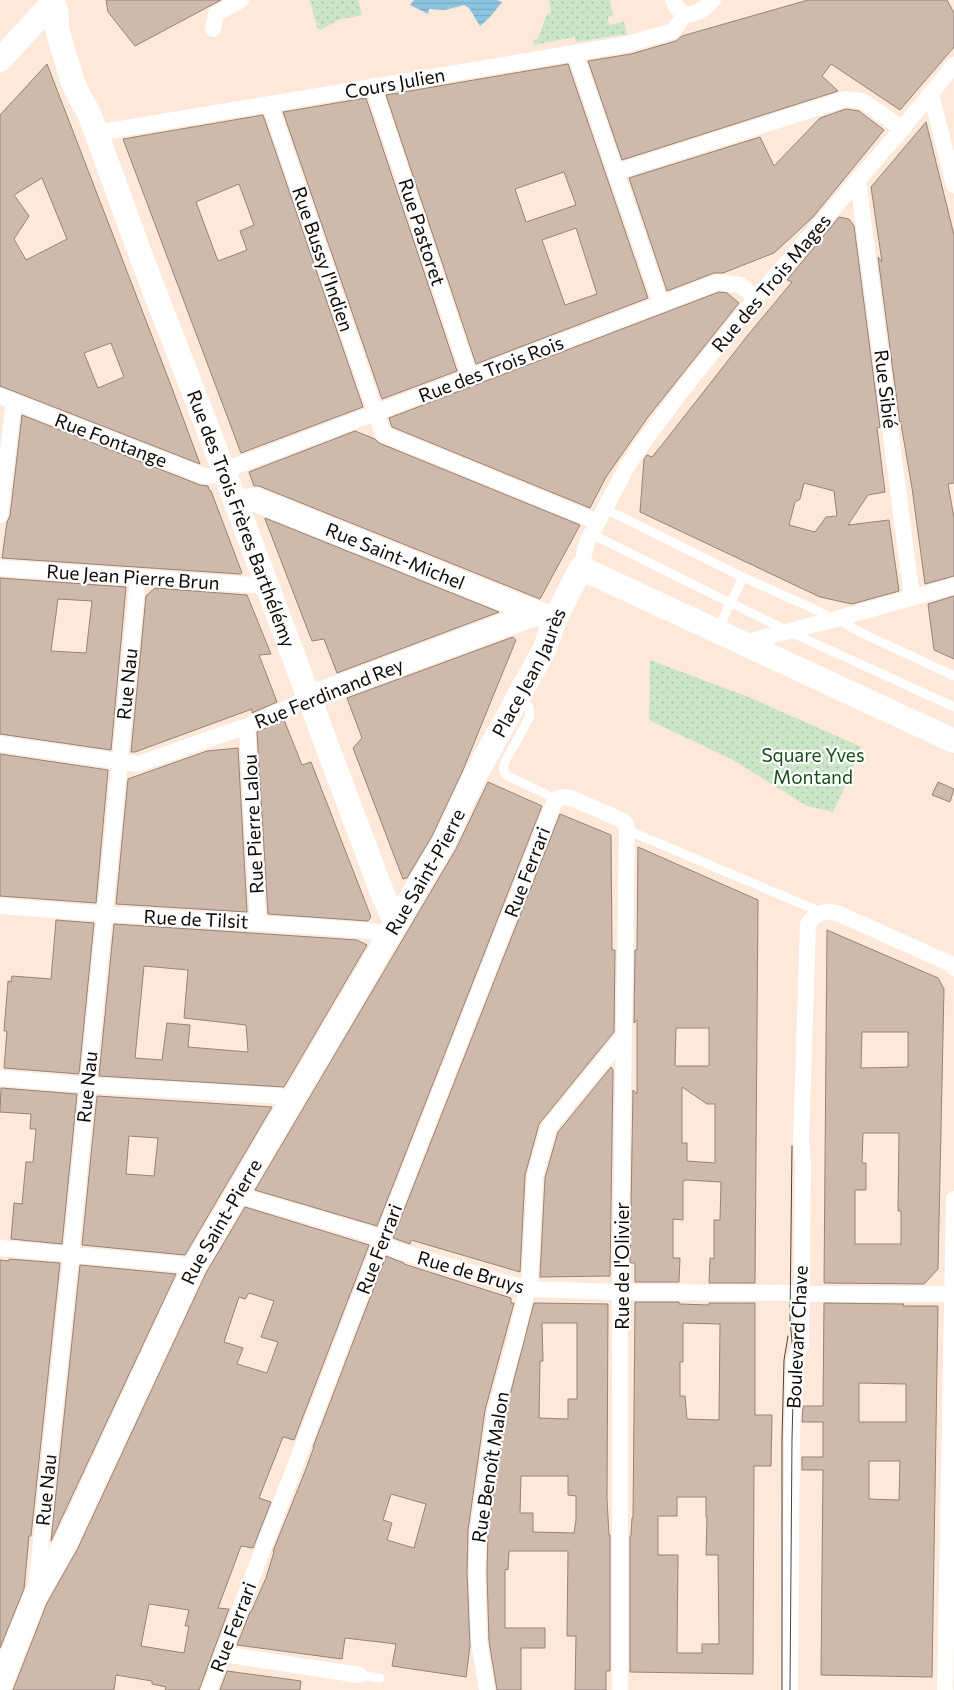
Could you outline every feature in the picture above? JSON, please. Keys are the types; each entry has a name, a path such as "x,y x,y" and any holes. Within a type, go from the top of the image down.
{"street":[{"path":"214,34 216,14 241,0"},
{"path":"673,0 676,7 684,13 691,14 698,13 713,0"},
{"path":"0,60 54,4"},
{"name":"Rue des Trois Frères Barthélémy","path":"54,4 68,26 72,53 89,94 93,123 144,264 224,471 394,928"},
{"name":"Cours Julien","path":"93,123 270,105 628,44 673,31 684,13"},
{"path":"575,53 661,304"},
{"name":"Rue des Trois Mages","path":"599,519 640,447 679,394 756,298 954,65"},
{"name":"Rue Pastoret","path":"373,86 470,377"},
{"path":"931,94 954,185"},
{"path":"616,172 845,98 863,101 902,128"},
{"name":"Rue Bussy l'Indien","path":"270,105 383,434 599,519"},
{"name":"Rue Sibié","path":"858,180 912,598"},
{"name":"Rue des Trois Rois","path":"224,471 718,282 740,285 756,298"},
{"path":"0,515 7,399"},
{"name":"Rue Fontange","path":"7,399 204,476 224,471"},
{"name":"Rue Saint-Michel","path":"236,504 254,499 546,616"},
{"name":"Place Jean Jaurès","path":"475,776 545,648 546,616 581,568 585,546 599,519"},
{"name":"Rue Jean Pierre Brun","path":"0,568 266,586"},
{"path":"581,568 954,741"},
{"name":"Rue Nau","path":"35,1597 138,578"},
{"path":"743,643 954,586"},
{"name":"Rue Ferdinand Rey","path":"0,744 138,764 247,726 309,698 546,616"},
{"name":"Rue Pierre Lalou","path":"247,726 258,922"},
{"name":"Rue Saint-Pierre","path":"0,1685 35,1597 65,1544 194,1267 444,842 475,776"},
{"path":"554,804 562,797 570,798 622,820 626,825 627,836"},
{"name":"Rue Ferrari","path":"209,1690 381,1242 554,804"},
{"name":"Rue de l'Olivier","path":"620,1690 620,1292 627,836"},
{"name":"Rue de Tilsit","path":"0,906 104,914 394,928"},
{"path":"822,912 830,911 837,913 951,964 954,968"},
{"name":"Boulevard Chave","path":"790,1690 792,1439 794,1361 801,1345 802,1140 808,924 813,917 822,912"},
{"name":"Rue Benoît Malon","path":"487,1690 479,1642 478,1531 495,1412 528,1289 535,1176 549,1127 624,1036"},
{"path":"0,1078 280,1096 293,1101"},
{"name":"Rue de Bruys","path":"238,1194 373,1235 395,1250 528,1289 620,1292 953,1294"},
{"path":"945,1690 954,1198"},
{"path":"0,1248 194,1267"},
{"path":"223,1654 359,1675"}],"lane":[{"path":"599,519 743,577 954,676"},
{"path":"599,519 731,602 954,707"},
{"path":"717,631 743,577"},
{"path":"516,701 529,707 530,716 503,769 506,775 554,804"},
{"path":"627,836 822,912"},
{"path":"359,1675 380,1678"}],"green space":[{"path":"310,0 358,0 362,15 338,20 320,30 317,27"},
{"path":"549,0 610,0 613,16 608,17 609,25 624,22 627,35 576,42 575,37 534,45 533,40 538,39 547,14 551,13"},
{"name":"Square Yves Montand","path":"650,660 751,698 861,747 833,812 807,806 733,760 649,720"}],"water":[{"path":"414,0 497,0 502,2 480,26 469,8 464,5 445,10 429,9 428,14 410,5"}],"building":[{"path":"106,0 221,0 135,46 108,12"},
{"path":"808,0 947,0 954,13 954,47 900,110 831,64 822,76 838,91 622,160 588,61 631,54 676,41 682,36"},
{"path":"47,64 200,464 0,386 0,115","holes":["42,178 67,239 26,260 14,239 29,216 14,195","111,343 124,377 98,388 84,353"]},
{"path":"568,64 648,298 476,364 386,95","holes":["564,172 576,205 526,222 515,189","576,228 597,294 565,305 542,240"]},
{"path":"366,98 457,371 382,399 283,112"},
{"path":"846,109 859,111 884,130 813,217 774,253 723,273 714,273 667,291 629,178 760,137 774,166 820,118"},
{"path":"263,115 363,407 241,453 123,139","holes":["239,184 254,225 240,231 247,250 218,261 196,202"]},
{"path":"926,122 954,235 954,483 948,484 954,518 954,576 925,584 912,488 900,424 878,257 882,262 871,187"},
{"path":"839,217 849,219 854,226 880,427 877,428 885,492 868,495 848,525 889,520 899,591 852,604 820,597 640,512 644,459 647,455 652,457 792,282 787,280","holes":["804,483 834,491 837,516 826,517 815,532 789,525 795,502 800,499"]},
{"path":"719,292 727,293 739,303 648,417 606,477 590,508 392,427 389,418"},
{"path":"22,415 200,485 208,486 242,573 2,558 7,522 10,516"},
{"path":"355,431 375,439 379,443 580,525 540,599 259,486 254,486 249,472"},
{"path":"265,518 499,612 337,673 324,639 312,641"},
{"path":"0,578 126,587 111,750 0,734","holes":["58,599 92,601 86,653 51,651"]},
{"path":"155,588 247,595 271,654 259,655 277,702 252,713 252,709 131,752 146,596"},
{"path":"954,596 954,659 934,650 928,604"},
{"path":"513,637 516,640 463,770 432,836 407,878 403,879 353,748 362,738 347,698"},
{"path":"284,720 302,765 311,762 371,917 368,921 268,914 257,732"},
{"path":"238,748 247,912 116,904 128,779 207,751"},
{"path":"0,754 108,770 96,903 0,896"},
{"path":"488,782 542,806 377,1226 255,1190 456,849"},
{"path":"938,782 954,789 950,802 932,795"},
{"path":"560,814 611,835 612,950 615,950 614,1032 539,1124 525,1175 520,1272 411,1240 410,1244 393,1238"},
{"path":"638,847 758,900 755,1283 709,1283 710,1258 714,1259 714,1220 720,1220 721,1182 686,1180 683,1181 683,1220 673,1219 673,1258 680,1258 679,1282 635,1282 635,1263 630,1263 633,1090 637,1094 637,1020 634,1023 635,950 637,950","holes":["676,1028 709,1028 709,1066 675,1066","682,1087 707,1104 715,1104 715,1163 687,1161 687,1143 682,1143"]},
{"path":"56,920 94,923 79,1074 4,1068 7,1031 4,1031 8,981 11,982 12,976 51,979"},
{"path":"114,924 357,940 367,945 284,1087 99,1076","holes":["144,966 188,970 184,1018 246,1025 248,1052 188,1047 190,1025 167,1023 162,1060 135,1058"]},
{"path":"827,930 938,978 944,989 938,1269 924,1284 824,1283","holes":["862,1032 908,1032 908,1067 861,1068","863,1133 899,1133 898,1211 901,1211 901,1244 855,1244 855,1190 866,1190 866,1163 862,1163"]},
{"path":"611,1067 613,1070 610,1276 540,1277 545,1178 558,1132"},
{"path":"1,1088 77,1094 62,1244 11,1239 14,1203 22,1204 26,1162 33,1162 36,1129 30,1129 31,1114 0,1112"},
{"path":"97,1096 272,1107 185,1255 82,1245","holes":["129,1136 158,1138 154,1176 126,1174"]},
{"path":"245,1207 369,1245 294,1440 283,1437 259,1498 271,1502 253,1548 241,1546 218,1608 229,1609 199,1690 165,1690 166,1687 152,1684 152,1681 116,1675 114,1690 13,1690 47,1603 77,1550 206,1273","holes":["249,1293 274,1301 261,1337 278,1342 267,1373 237,1364 243,1348 224,1342 239,1297 245,1299","149,1604 189,1610 185,1626 189,1626 184,1653 141,1646"]},
{"path":"386,1256 404,1264 511,1298 511,1303 514,1303 485,1410 468,1530 467,1573 470,1646 466,1677 392,1666 396,1644 345,1638 342,1659 237,1645 266,1578 273,1551","holes":["391,1494 426,1504 414,1548 387,1540 392,1523 383,1520"]},
{"path":"9,1259 60,1263 24,1589 0,1648 0,1260 9,1261"},
{"path":"80,1265 176,1274 51,1541"},
{"path":"635,1302 679,1302 679,1304 709,1305 709,1303 755,1303 755,1415 772,1415 771,1466 754,1466 753,1674 630,1672 630,1536 633,1518","holes":["683,1323 720,1324 719,1420 687,1419 685,1396 680,1396 680,1362 683,1362","677,1497 706,1497 706,1555 718,1555 719,1644 702,1644 702,1653 677,1653 678,1555 658,1555 658,1516 677,1516"]},
{"path":"534,1303 608,1304 607,1499 610,1535 610,1671 606,1671 606,1690 575,1690 576,1636 567,1636 568,1551 509,1551 508,1570 505,1569 505,1628 545,1628 545,1648 521,1648 521,1690 497,1690 489,1641 488,1532 505,1414","holes":["542,1323 577,1323 577,1399 568,1399 568,1419 539,1418 540,1361 543,1361","521,1476 568,1476 568,1495 576,1496 574,1533 533,1532 533,1513 520,1513"]},
{"path":"824,1303 938,1306 932,1677 821,1675 823,1470 802,1470 802,1457 823,1457 823,1422 802,1422 803,1406 823,1406","holes":["859,1383 906,1384 906,1422 859,1422","869,1461 900,1461 899,1500 869,1499"]},
{"path":"227,1671 301,1681 300,1690 220,1690"}],"tram line":[{"path":"790,1690 794,1361 790,1321 792,1146"},
{"path":"782,1690 782,1439 784,1360 788,1336"}]}
